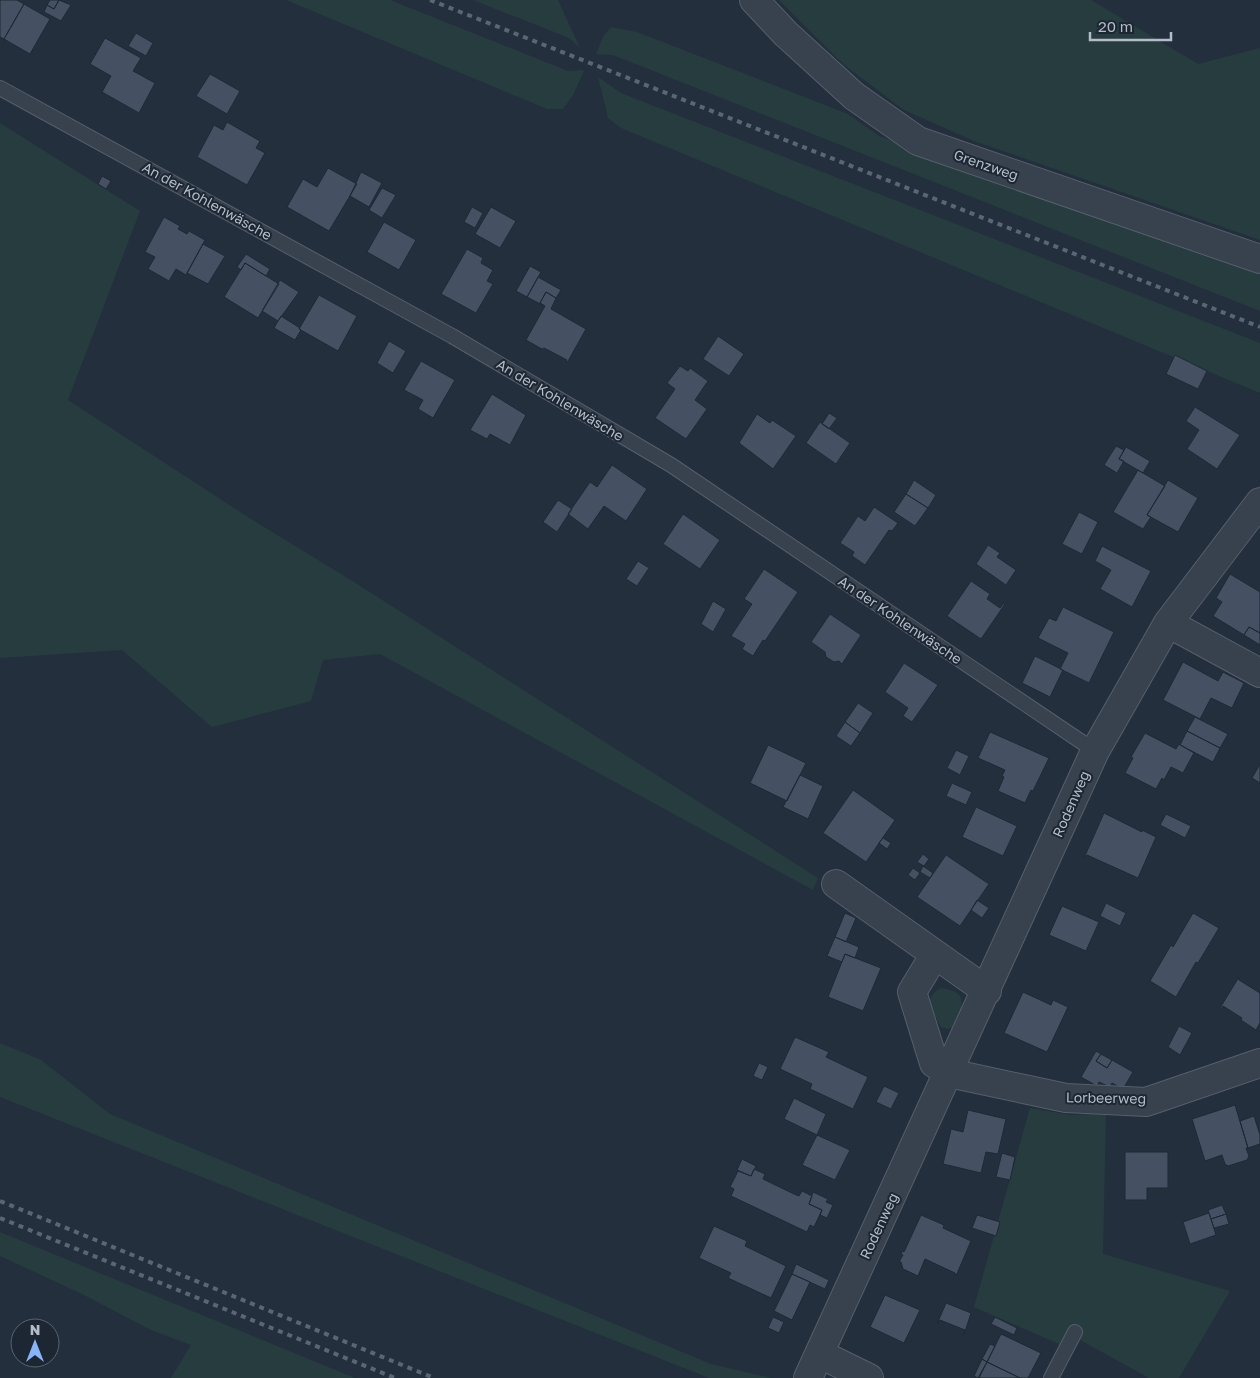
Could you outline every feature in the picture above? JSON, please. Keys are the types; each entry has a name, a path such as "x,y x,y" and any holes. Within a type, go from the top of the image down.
{"street":[{"name":"Grenzweg","path":"754,0 786,34 854,96 918,141 1260,259"},
{"name":"Rodenweg","path":"808,1378 949,1074 1095,751 1168,623 1260,502"},
{"path":"1168,623 1260,674"},
{"path":"836,884 986,991"},
{"path":"935,954 912,992 934,1063 949,1074"},
{"name":"Lorbeerweg","path":"949,1074 1066,1098 1146,1102 1260,1062"},
{"path":"820,1354 869,1378"}],"lane":[{"name":"An der Kohlenwäsche","path":"0,88 452,336 671,465 1095,751"},
{"path":"1051,1378 1075,1332"}],"green space":[{"path":"286,0 390,0 568,71 584,71 573,95 563,109 547,109"},
{"path":"473,0 558,0 580,48 569,38"},
{"path":"779,0 1091,0 1198,64 1260,48 1260,240 974,141 904,110 843,64"},
{"path":"611,27 637,32 848,114 879,136 1260,275 1260,311 623,59 612,55 596,54 604,35"},
{"path":"598,77 621,93 1260,343 1260,393 621,128 608,118"},
{"path":"0,123 140,211 68,400 248,517 354,582 818,878 813,890 380,654 323,660 311,701 212,727 122,650 0,658"},
{"path":"941,988 955,992 962,1000 961,1010 957,1019 953,1027 948,1029 941,1027 930,1006 931,996"},
{"path":"0,1043 41,1060 110,1114 711,1364 772,1378 709,1378 0,1097"},
{"path":"1030,1108 1071,1115 1106,1113 1103,1254 1230,1291 1179,1378 1149,1378 1080,1340 1059,1344 974,1307"},
{"path":"0,1232 355,1378 171,1378 191,1345 151,1330 82,1294 0,1256"}],"building":[{"path":"0,0 17,0 24,4 4,39 0,37"},
{"path":"50,0 59,0 54,9 47,5"},
{"path":"59,0 71,5 61,21 44,12 47,5 54,9"},
{"path":"24,4 50,19 30,54 4,39"},
{"path":"136,33 153,43 146,56 128,46"},
{"path":"105,38 141,58 133,71 155,83 139,113 102,92 111,76 90,64"},
{"path":"210,74 240,91 227,114 196,96"},
{"path":"227,122 260,141 256,148 265,153 247,185 197,157 214,125 223,130"},
{"path":"328,168 357,184 329,231 287,207 303,179 317,187"},
{"path":"361,172 382,183 369,207 350,196"},
{"path":"102,176 111,181 106,189 98,184"},
{"path":"382,188 396,195 382,218 369,210"},
{"path":"472,207 483,213 475,228 464,222"},
{"path":"491,207 516,221 500,248 475,234"},
{"path":"164,217 180,226 178,229 187,234 189,231 205,240 186,275 176,269 169,281 148,269 155,257 145,252"},
{"path":"384,222 416,240 399,270 367,252"},
{"path":"203,244 225,256 208,284 187,273"},
{"path":"467,249 483,258 481,263 493,270 487,281 493,284 476,313 441,294"},
{"path":"246,254 270,269 266,276 245,263 241,270 237,267"},
{"path":"245,263 279,284 258,318 224,297"},
{"path":"530,266 541,272 527,297 516,291"},
{"path":"538,277 561,290 556,298 546,292 540,303 544,306 527,297"},
{"path":"280,280 299,292 278,321 262,311"},
{"path":"546,292 556,298 551,309 586,329 567,363 567,360 544,348 541,350 526,340 545,306 540,303"},
{"path":"319,295 357,316 338,351 299,329"},
{"path":"281,316 300,328 301,330 295,340 274,328"},
{"path":"718,336 744,354 729,376 703,359"},
{"path":"389,341 406,351 393,373 377,363"},
{"path":"1175,355 1207,371 1198,389 1166,374"},
{"path":"421,361 455,380 433,418 418,409 423,400 404,390"},
{"path":"680,366 688,371 690,368 708,381 695,400 707,409 686,439 655,418 675,389 667,383"},
{"path":"492,394 526,415 510,445 490,434 487,439 470,430"},
{"path":"1195,407 1240,435 1217,469 1187,449 1199,430 1186,421"},
{"path":"829,413 837,418 829,429 822,424"},
{"path":"757,414 770,423 772,420 796,436 773,469 739,443"},
{"path":"820,422 850,443 836,464 806,443"},
{"path":"1116,446 1124,450 1119,459 1124,461 1117,473 1104,465"},
{"path":"1126,447 1150,461 1143,473 1119,459"},
{"path":"612,465 647,489 626,521 604,506 588,529 568,514 590,482 597,487"},
{"path":"1138,470 1165,486 1147,515 1151,517 1143,529 1113,512"},
{"path":"914,480 936,495 928,508 906,494"},
{"path":"1168,480 1198,498 1178,532 1147,515"},
{"path":"906,494 928,508 915,526 894,512"},
{"path":"558,500 572,509 557,532 543,522"},
{"path":"874,507 898,523 892,531 889,530 865,565 852,556 854,552 840,543 858,516 865,521"},
{"path":"1079,512 1098,522 1082,554 1062,544"},
{"path":"683,514 720,540 700,569 663,544"},
{"path":"988,545 1000,553 997,557 1016,570 1006,585 976,564"},
{"path":"1102,546 1151,571 1132,607 1100,589 1111,570 1095,561"},
{"path":"638,561 649,568 637,586 626,579"},
{"path":"764,569 798,592 753,656 742,649 745,644 731,636 752,604 744,599"},
{"path":"1230,574 1260,592 1260,633 1249,627 1244,635 1213,616 1222,602 1216,598"},
{"path":"971,581 990,594 987,599 1000,608 1005,604 981,639 947,616"},
{"path":"713,601 726,609 713,632 701,624"},
{"path":"1063,607 1114,632 1089,683 1060,669 1068,653 1038,638 1049,618 1056,621"},
{"path":"830,614 861,635 842,664 839,661 834,662 826,657 825,652 811,642"},
{"path":"1249,627 1260,633 1260,645 1244,635"},
{"path":"1035,656 1063,670 1050,697 1022,683"},
{"path":"1183,662 1218,681 1223,672 1244,683 1232,708 1211,698 1200,719 1163,700"},
{"path":"904,663 938,685 912,722 903,716 908,708 885,692"},
{"path":"858,703 873,713 860,733 845,722"},
{"path":"1195,717 1228,734 1220,748 1187,731"},
{"path":"845,722 860,733 851,746 836,736"},
{"path":"1187,731 1220,748 1213,762 1180,745"},
{"path":"990,732 1049,758 1025,803 998,791 1005,770 978,758"},
{"path":"1145,733 1176,749 1179,744 1194,753 1183,773 1171,767 1164,780 1162,778 1156,789 1125,773 1133,758 1131,757"},
{"path":"768,745 806,763 787,801 750,783"},
{"path":"956,750 969,756 960,775 947,768"},
{"path":"1260,764 1260,783 1252,778"},
{"path":"800,775 823,786 808,819 783,807"},
{"path":"952,783 972,792 966,805 946,796"},
{"path":"853,790 895,820 866,862 823,833"},
{"path":"976,807 1017,826 1003,856 962,837"},
{"path":"1104,813 1156,837 1138,878 1087,855 1084,858"},
{"path":"1166,814 1191,826 1185,838 1160,825"},
{"path":"883,838 891,843 887,849 879,843"},
{"path":"923,854 929,859 924,866 917,862"},
{"path":"946,855 989,884 960,926 917,897"},
{"path":"923,866 933,873 930,878 920,872"},
{"path":"913,868 920,873 915,880 908,875"},
{"path":"977,900 989,908 982,918 971,910"},
{"path":"1106,903 1126,913 1120,926 1100,916"},
{"path":"1062,906 1099,922 1086,951 1049,935"},
{"path":"845,913 856,918 846,942 835,937"},
{"path":"1193,913 1219,928 1198,963 1196,962 1176,997 1150,981"},
{"path":"835,937 859,947 855,958 845,954 842,962 827,956"},
{"path":"845,954 881,968 863,1011 828,997"},
{"path":"1239,977 1239,980 1260,993 1260,1023 1256,1030 1223,1006 1220,1008"},
{"path":"1023,992 1051,1005 1053,1000 1068,1007 1047,1052 1004,1033"},
{"path":"1179,1026 1192,1033 1180,1055 1168,1047"},
{"path":"795,1037 829,1052 826,1057 868,1077 853,1109 810,1089 812,1084 780,1069"},
{"path":"1096,1051 1101,1054 1096,1061 1107,1068 1112,1060 1133,1072 1123,1089 1112,1083 1110,1087 1099,1082 1097,1086 1081,1077"},
{"path":"1101,1054 1112,1060 1107,1068 1096,1061"},
{"path":"759,1063 768,1067 762,1080 753,1076"},
{"path":"884,1086 899,1093 891,1109 876,1102"},
{"path":"794,1098 826,1114 817,1135 784,1119"},
{"path":"1235,1105 1248,1148 1246,1148 1249,1156 1247,1160 1228,1166 1225,1164 1222,1155 1205,1161 1192,1119"},
{"path":"968,1110 1006,1119 998,1154 986,1152 981,1173 943,1164 951,1129 963,1132"},
{"path":"1254,1116 1260,1135 1260,1144 1248,1148 1240,1121"},
{"path":"817,1135 850,1150 835,1180 802,1165"},
{"path":"1125,1152 1168,1152 1168,1188 1147,1188 1147,1200 1125,1200"},
{"path":"1002,1153 1015,1157 1010,1180 996,1177"},
{"path":"742,1159 756,1166 751,1176 737,1170"},
{"path":"754,1169 765,1174 763,1179 794,1194 799,1196 802,1191 812,1196 809,1204 822,1210 814,1227 810,1225 807,1232 731,1196 734,1189 730,1187 738,1171 751,1176"},
{"path":"813,1192 828,1199 826,1202 833,1205 827,1218 820,1215 822,1210 809,1204"},
{"path":"1222,1205 1226,1214 1211,1219 1208,1210"},
{"path":"1209,1213 1216,1235 1190,1244 1183,1222"},
{"path":"1226,1214 1229,1224 1214,1228 1211,1219"},
{"path":"921,1215 944,1225 943,1228 971,1241 956,1276 955,1273 925,1259 918,1276 903,1269 901,1262 899,1262 903,1255 901,1254 902,1251 904,1252"},
{"path":"977,1215 1000,1222 996,1236 972,1228"},
{"path":"714,1226 747,1241 745,1246 786,1266 771,1298 728,1278 731,1273 699,1258"},
{"path":"796,1264 829,1280 825,1289 792,1274"},
{"path":"792,1274 810,1282 792,1320 774,1311"},
{"path":"885,1295 920,1310 904,1343 870,1327"},
{"path":"946,1303 971,1313 964,1335 965,1330 940,1320 937,1324"},
{"path":"773,1317 784,1322 779,1333 768,1328"},
{"path":"995,1317 1017,1328 1014,1335 991,1324"},
{"path":"1001,1334 1041,1353 1028,1378 1020,1378 987,1362"},
{"path":"990,1344 995,1346 987,1362 982,1359"},
{"path":"982,1359 987,1362 978,1378 974,1376"},
{"path":"987,1362 1020,1378 979,1378"}],"railway":[{"path":"430,0 1260,327"},
{"path":"0,1201 434,1378"},
{"path":"0,1218 395,1378"}]}
